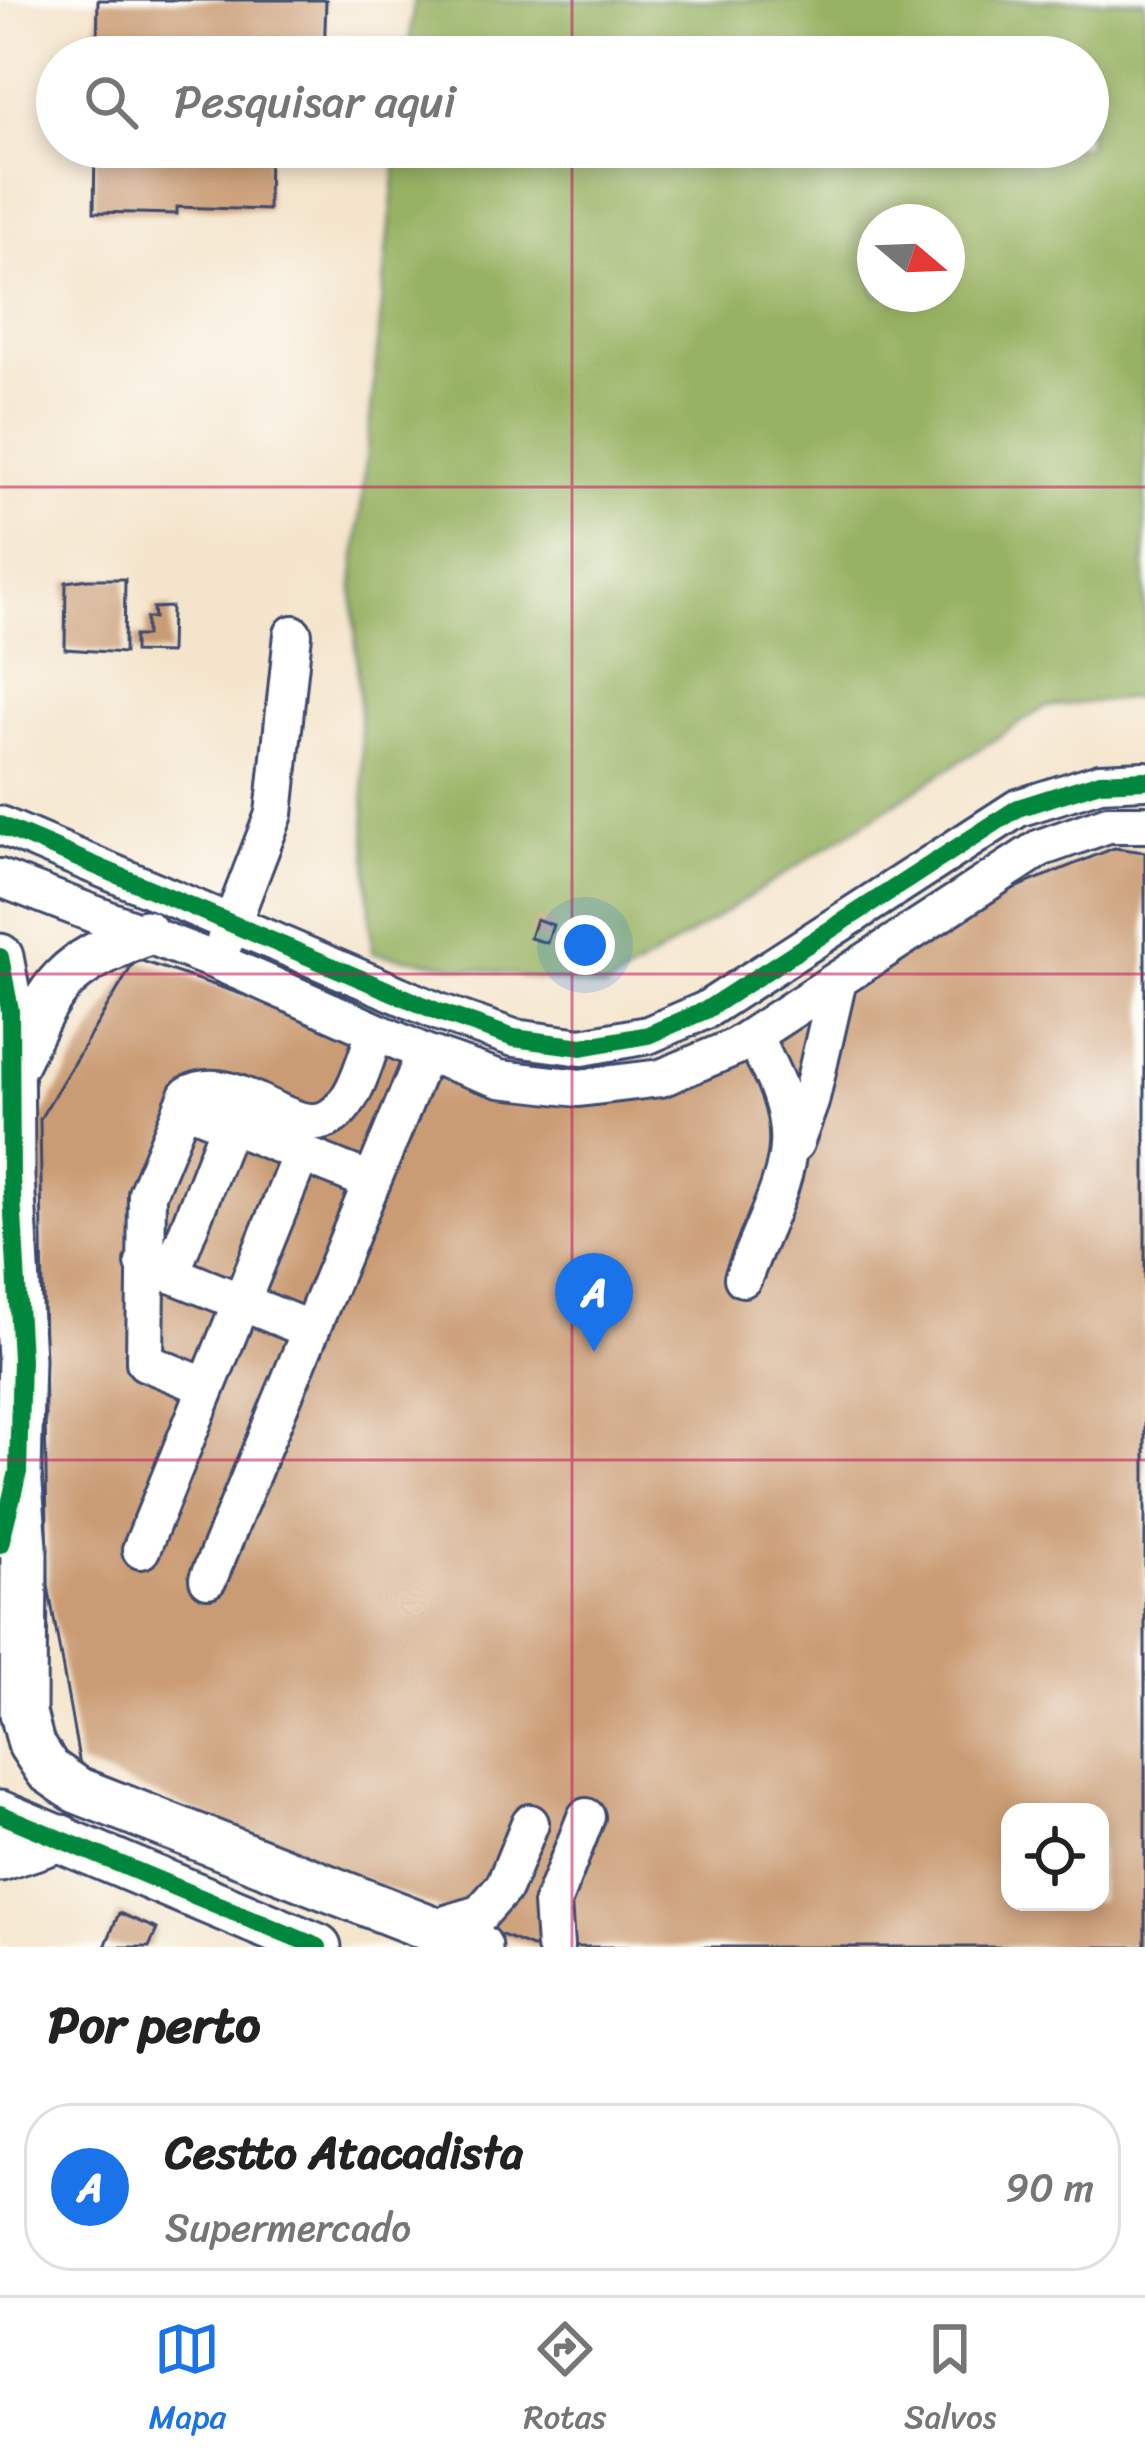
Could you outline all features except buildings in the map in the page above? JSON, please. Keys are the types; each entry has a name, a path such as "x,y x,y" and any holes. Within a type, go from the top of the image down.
{"main road":[{"path":"12,1069 45,1001 67,973 89,956 145,933"},
{"path":"0,957 10,1010 6,1169 21,1359 22,1713 32,1744 48,1770 77,1790 479,1947"},
{"path":"0,1544 18,1472"},
{"path":"0,1814 318,1947"},
{"path":"0,1858 61,1838"}],"street":[{"path":"216,961 274,814 292,634"},
{"path":"0,825 440,1012 514,1038 581,1047 648,1034 706,1010 1018,808 1100,782 1145,779"},
{"path":"0,878 216,961 425,1053 500,1079 579,1088 661,1078 735,1048 1040,848 1108,824 1145,824"},
{"path":"742,1278 810,1102 838,980"},
{"path":"207,1387 145,1362 158,1268 147,1194 188,1095 201,1087 220,1087 312,1124 332,1117 350,1096 375,1033"},
{"path":"752,1036 786,1100 790,1157"},
{"path":"208,1579 425,1053"},
{"path":"183,1106 372,1182"},
{"path":"158,1268 229,1125"},
{"path":"141,1550 302,1154"},
{"path":"158,1268 310,1330"},
{"path":"555,1947 551,1903 586,1816"},
{"path":"433,1928 480,1914 504,1887 530,1823"}],"green space":[{"path":"414,0 1145,0 1145,697 1045,707 605,989 372,953 353,586 396,168 1109,168 1109,36 410,36"}],"cycle path":[{"path":"0,825 439,1012 514,1038 582,1047 648,1035 706,1010 1018,808 1100,782 1145,780"},
{"path":"0,957 10,1010 11,1177 21,1359 18,1472 0,1544"},
{"path":"0,1814 318,1947"}],"place":[{"name":"Cestto Atacadista","path":"594,1352"}]}
